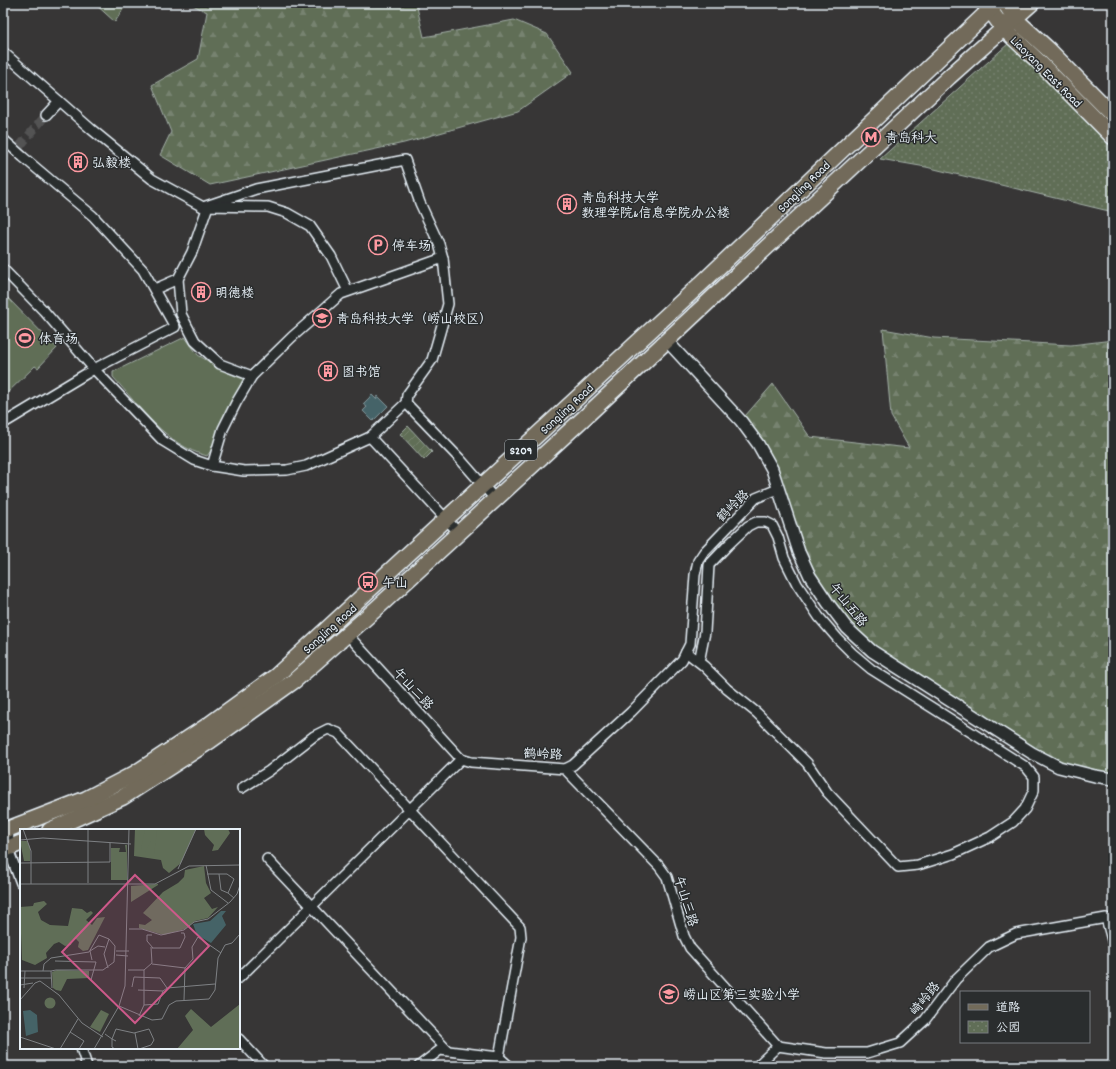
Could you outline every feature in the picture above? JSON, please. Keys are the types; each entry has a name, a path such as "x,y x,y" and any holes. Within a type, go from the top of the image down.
{"main road":[{"name":"Liaoyang East Road","path":"1006,3 1015,19 1049,50 1113,115"},
{"name":"Songling Road","path":"52,829 123,797 210,741 294,681 495,499 1003,28 1032,3"},
{"name":"Liaoyang East Road","path":"990,5 1003,28 1113,137"},
{"name":"Songling Road","path":"6,831 86,798 134,774 213,721 276,676 705,280 990,5"}],"street":[{"path":"3,52 90,129 152,179 203,208 256,189 405,160 420,203 439,244 443,258 448,304 432,360 408,396 406,403 370,437 306,466 287,470 244,471 212,466 194,460 163,441 94,369 44,311 3,269"},
{"path":"46,115 59,101"},
{"path":"3,139 18,148 93,216 143,270 175,327 94,369 4,423"},
{"path":"208,206 192,252 178,279 181,314 196,341 220,364 252,376"},
{"path":"208,206 268,207 287,213 310,226 332,256 348,291"},
{"path":"212,466 223,429 252,376 292,337 341,294 443,258"},
{"path":"155,289 178,279"},
{"name":"午山五路","path":"666,341 741,421 758,444 772,469 799,552 810,576 847,628 872,651 1032,753 1059,767 1113,779"},
{"path":"406,403 460,459 495,499"},
{"path":"370,437 458,532"},
{"name":"鹤岭路","path":"461,758 471,762 565,769 574,765 631,712 682,660 690,644 694,589 698,561 704,552 756,498 778,489"},
{"path":"686,652 699,662 727,689 757,713 776,732 806,763 827,792 898,867 918,865 948,855 990,837 1013,822 1025,809 1034,790 1034,777 1026,767 872,669 838,639 819,617 796,584 784,558 778,537 772,525 766,522 756,522 748,526 709,565 705,632 699,662"},
{"name":"午山二路","path":"347,634 461,758"},
{"path":"242,788 269,772 314,736 328,729 338,733 520,927 521,938 498,1057"},
{"path":"240,977 461,758"},
{"name":"午山三路","path":"565,769 659,866 667,877 684,936 690,948 778,1046"},
{"path":"6,831 20,880"},
{"path":"267,859 448,1051"},
{"name":"崎岭路","path":"778,1046 826,1053 867,1053 900,1043 924,1020 956,979 989,947 1016,934 1106,918 1113,944"},
{"path":"240,1040 264,1066"},
{"path":"757,1066 778,1046"},
{"path":"82,1049 87,1066"},
{"path":"419,1066 440,1050 498,1057 509,1066"}],"green space":[{"path":"94,3 127,3 115,22"},
{"path":"189,3 416,3 424,37 514,20 547,34 573,72 518,111 404,143 210,185 160,155 171,132 152,85 198,59 207,12"},
{"path":"1009,43 1113,148 1113,212 926,167 880,159"},
{"name":"体育场","path":"3,293 57,348 38,368 35,366 3,397"},
{"path":"883,329 934,338 1071,345 1113,340 1113,774 1071,765 1029,746 875,647 849,623 819,583 799,545 765,447 745,416 773,384 810,437 909,448 891,416"},
{"path":"185,337 198,355 226,372 243,379 212,449 207,456 192,451 166,434 155,424 113,377 113,372"},
{"path":"408,426 432,452 424,460 400,434"}],"water":[{"path":"372,395 376,399 378,396 388,406 373,421 363,411 367,407 363,404"}],"tunnel":[{"path":"20,146 46,115"}],"place":[{"name":"青岛科大","path":"871,137"},
{"name":"弘毅楼","path":"78,162"},
{"name":"青岛科技大学 数理学院&信息学院办公楼","path":"567,204"},
{"name":"停车场","path":"378,245"},
{"name":"明德楼","path":"201,292"},
{"name":"青岛科技大学（崂山校区）","path":"322,318"},
{"name":"体育场","path":"25,338"},
{"name":"图书馆","path":"328,371"},
{"name":"午山","path":"368,582"},
{"name":"崂山区第三实验小学","path":"669,994"}]}
